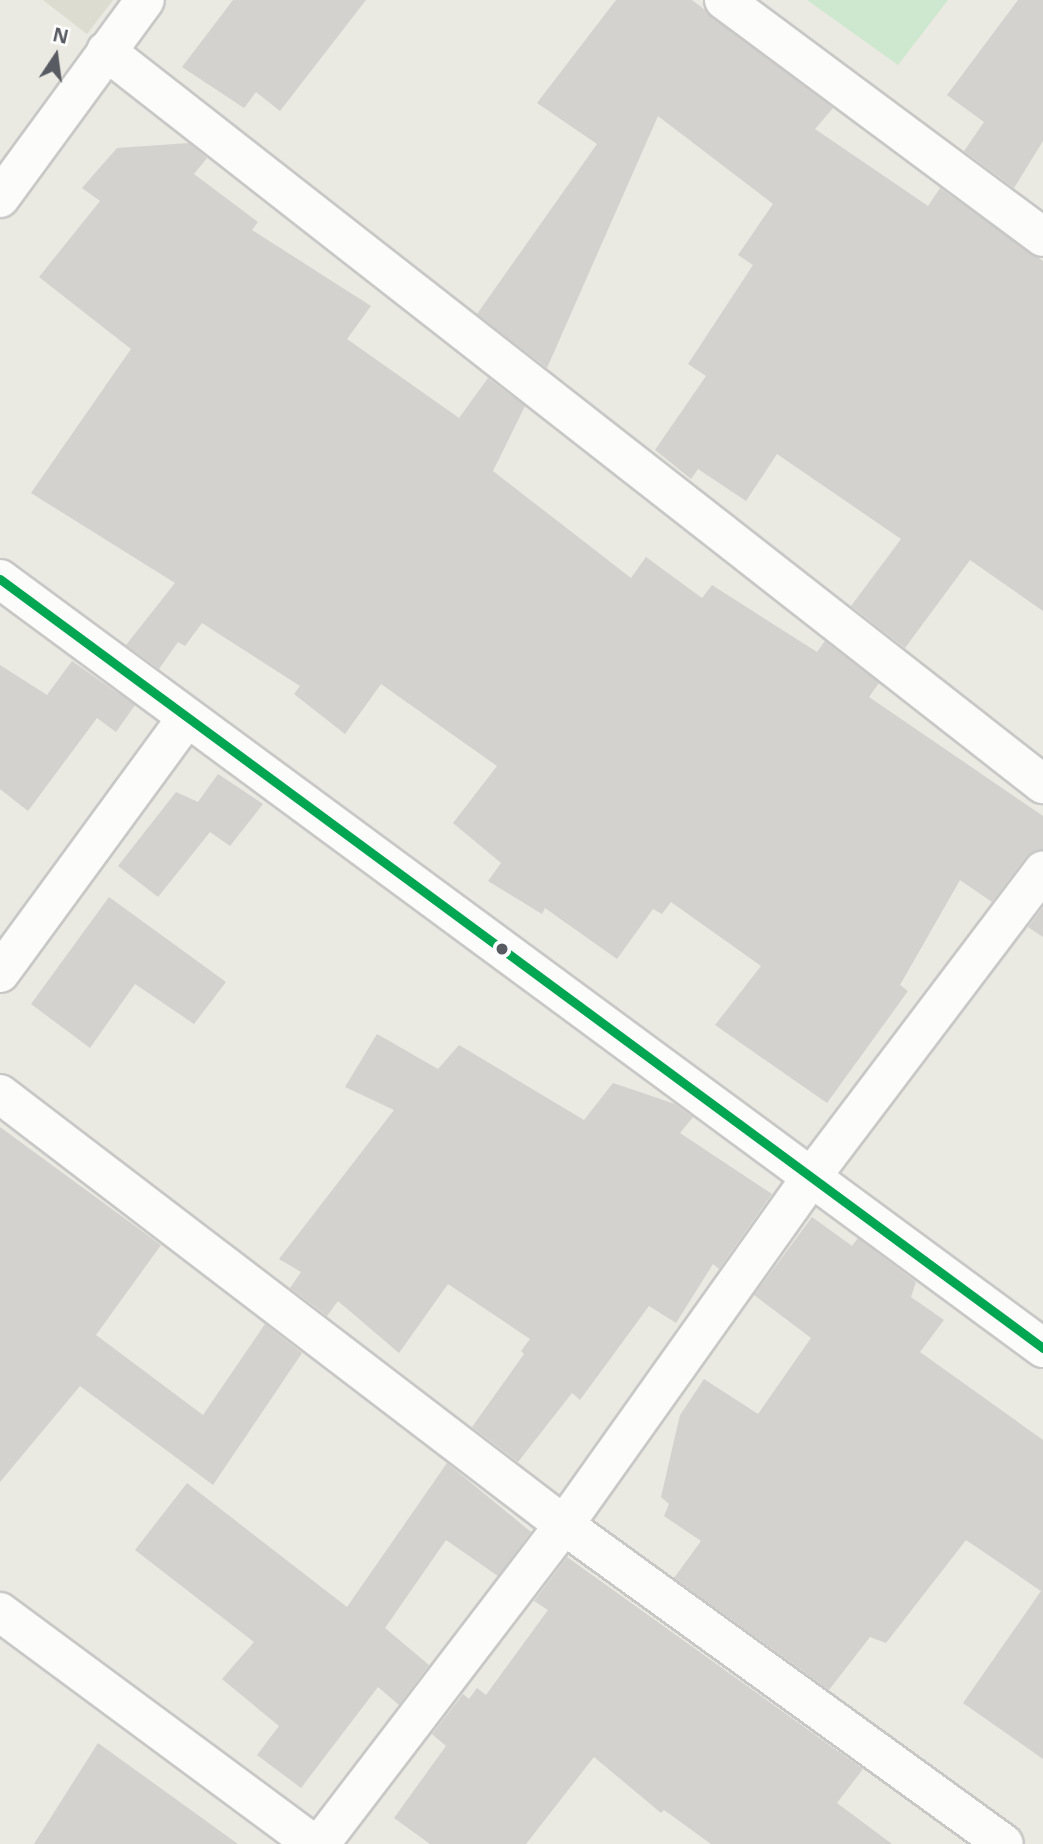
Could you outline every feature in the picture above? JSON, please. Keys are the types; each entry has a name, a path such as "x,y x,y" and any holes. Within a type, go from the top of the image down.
{"street":[{"path":"0,198 145,0"},
{"path":"724,0 1043,237"},
{"path":"106,51 1043,784"},
{"path":"0,579 186,719 1043,1348"},
{"path":"0,973 186,719"},
{"path":"320,1844 565,1525 812,1176 1043,871"},
{"path":"0,1094 565,1525 1004,1844"},
{"path":"0,1612 313,1844"}],"shaded area":[{"path":"43,0 113,0 87,34"}],"green space":[{"path":"807,0 948,0 898,65"}],"building":[{"path":"233,0 366,0 280,111 256,92 244,108 182,67"},
{"path":"616,0 692,0 833,108 815,129 928,206 940,188 1043,261 1043,611 970,560 905,648 851,606 901,539 777,454 746,501 698,469 691,479 655,450 706,376 688,364 753,265 738,255 773,204 658,116 547,368 477,314 597,144 537,103"},
{"path":"1018,0 1043,0 1043,141 1014,188 964,151 984,122 947,95"},
{"path":"189,143 207,158 194,174 258,222 252,230 371,306 347,339 459,418 488,378 525,406 493,471 631,578 646,557 702,598 712,585 817,652 825,641 879,683 869,697 1043,816 1043,850 1026,857 992,902 960,880 900,985 908,991 827,1103 715,1025 761,966 671,902 662,914 653,909 617,959 545,908 542,914 488,881 501,863 453,823 497,766 381,684 345,734 294,694 300,686 202,623 185,646 178,642 159,669 126,645 175,583 31,493 131,349 39,277 100,201 82,188 117,148"},
{"path":"72,661 135,705 116,732 97,718 28,811 0,789 0,665 47,695"},
{"path":"218,774 263,804 230,846 210,832 158,897 118,866 176,792 198,802"},
{"path":"109,897 226,982 194,1024 135,984 90,1048 31,1004"},
{"path":"1043,907 1043,937 1028,927"},
{"path":"377,1034 438,1069 459,1045 584,1120 613,1083 675,1104 693,1117 680,1133 772,1194 719,1269 713,1264 676,1323 649,1306 580,1400 572,1393 518,1462 472,1427 524,1354 521,1351 530,1339 448,1284 399,1353 338,1301 327,1316 290,1288 301,1272 279,1259 394,1110 345,1087"},
{"path":"0,1127 161,1245 96,1335 203,1415 265,1324 302,1353 213,1485 80,1386 0,1482"},
{"path":"812,1217 852,1246 858,1238 916,1282 911,1297 944,1320 920,1352 1043,1440 1043,1759 963,1703 1041,1591 966,1540 886,1643 870,1637 829,1690 674,1578 701,1541 664,1516 669,1504 661,1497 680,1415 704,1379 758,1414 811,1338 754,1295"},
{"path":"447,1463 531,1532 498,1576 446,1540 385,1628 429,1665 399,1705 378,1687 301,1788 257,1755 279,1726 222,1679 254,1642 135,1550 187,1483 347,1607"},
{"path":"567,1557 863,1769 837,1803 892,1844 711,1844 664,1810 661,1813 594,1757 526,1844 430,1844 394,1818 446,1746 432,1734 463,1694 469,1699 477,1688 486,1695 548,1610 534,1601"},
{"path":"98,1743 238,1844 34,1844"}],"transit line":[{"path":"0,579 1043,1348"}]}
